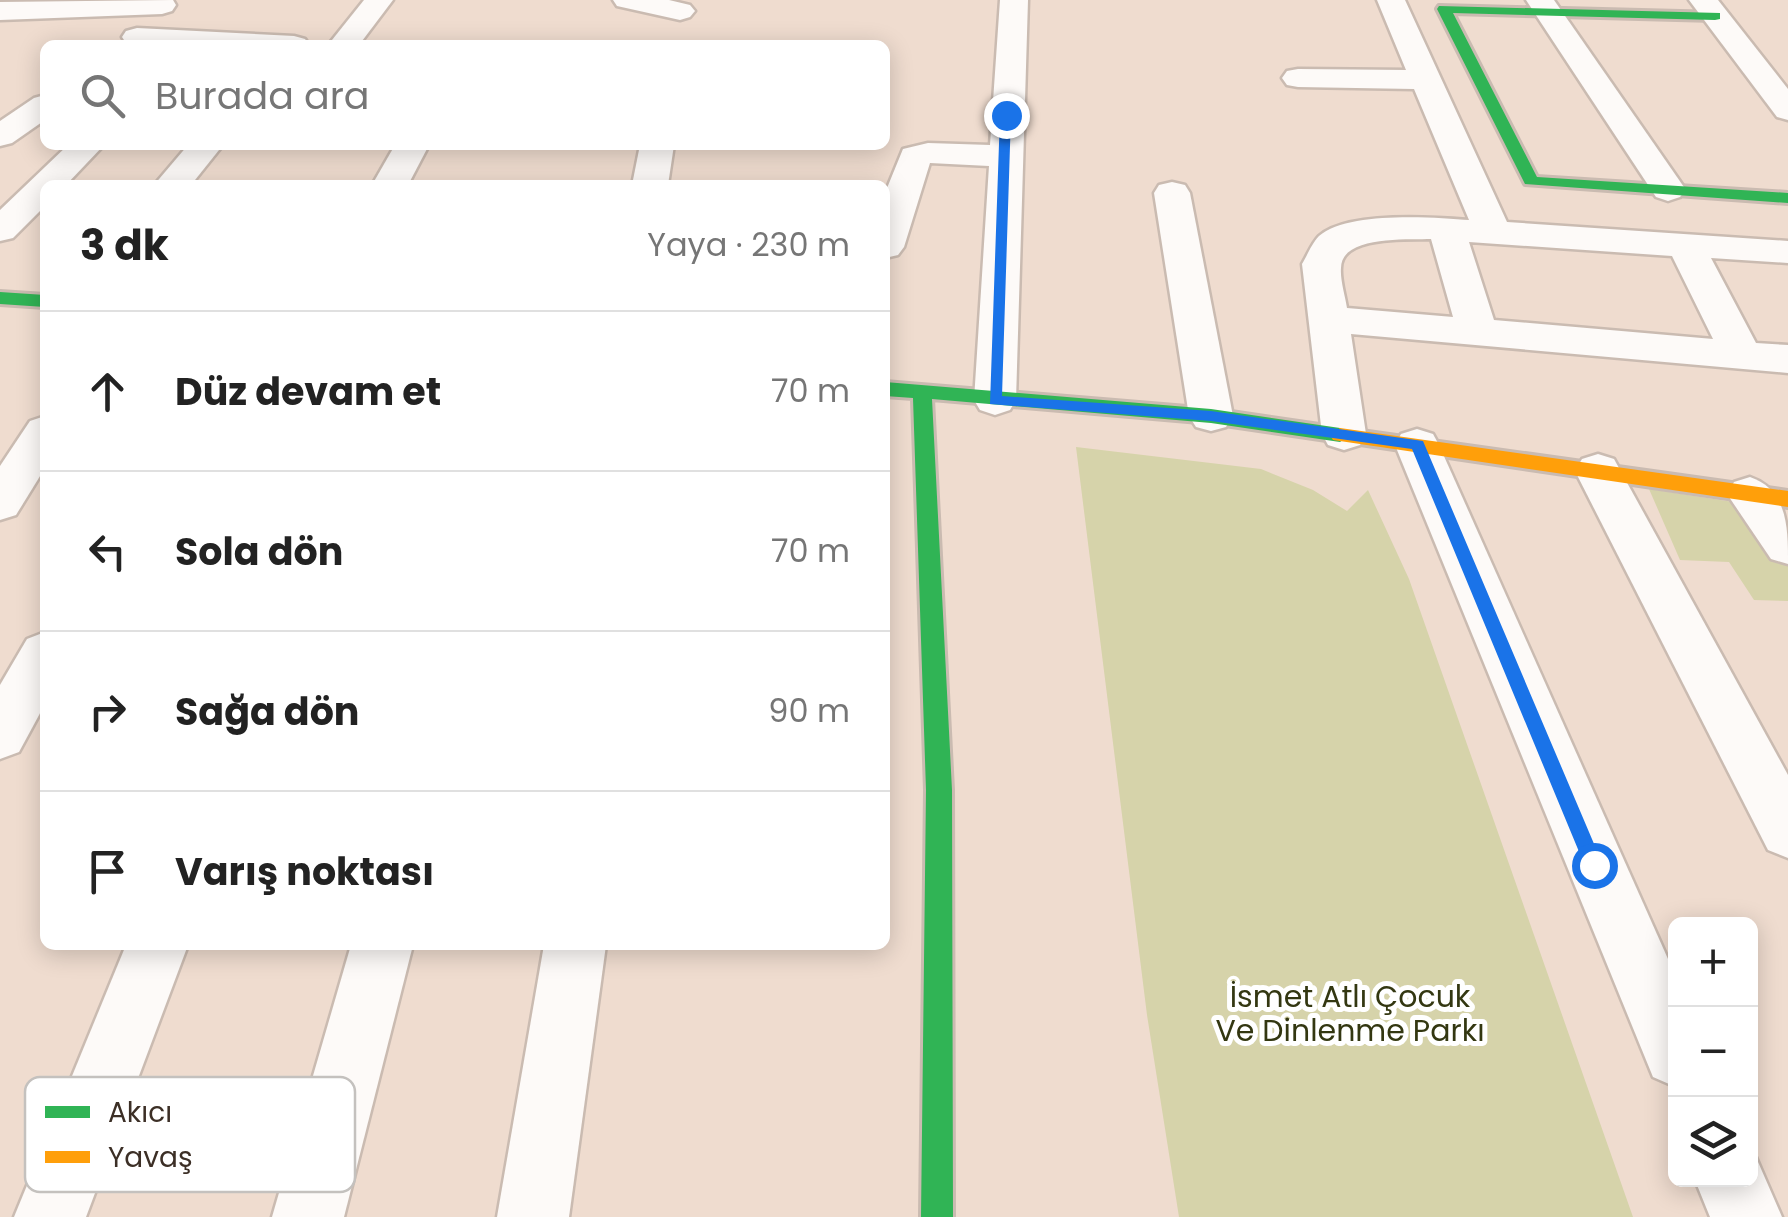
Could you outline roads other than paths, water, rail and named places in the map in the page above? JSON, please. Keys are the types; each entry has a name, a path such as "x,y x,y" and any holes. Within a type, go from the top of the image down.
{"street":[{"path":"347,40 379,0"},
{"path":"627,0 683,6 675,40"},
{"path":"995,400 1014,0"},
{"path":"1390,0 1493,232"},
{"path":"0,12 164,3"},
{"path":"135,40 164,3"},
{"path":"1544,6 1668,190"},
{"path":"1782,94 1710,8 1544,6 1444,10 1531,180 1788,198"},
{"path":"1298,78 1425,80"},
{"path":"0,102 40,105"},
{"path":"0,136 40,108"},
{"path":"52,180 82,150"},
{"path":"176,180 202,150"},
{"path":"393,180 409,150"},
{"path":"651,180 656,150"},
{"path":"890,231 915,156 1004,156"},
{"path":"0,230 40,192"},
{"path":"1172,193 1211,416"},
{"path":"1447,229 1477,332"},
{"path":"1344,434 1321,264 1332,244 1352,233 1447,229 1788,252"},
{"path":"1685,244 1742,355"},
{"path":"0,298 40,301"},
{"path":"1328,318 1788,359"},
{"path":"890,389 1211,416 1769,496 1788,546"},
{"path":"922,392 939,790 937,1217"},
{"path":"0,504 40,440"},
{"path":"1418,444 1668,1035"},
{"path":"1598,472 1788,832"},
{"path":"0,734 40,663"},
{"path":"105,1077 155,950"},
{"path":"346,1077 381,950"},
{"path":"533,1217 574,950"},
{"path":"1733,1187 1746,1217"},
{"path":"50,1217 60,1192"},
{"path":"308,1217 315,1192"}],"park label":[{"name":"İsmet Atlı Çocuk Ve Dinlenme Parkı","path":"1350,1014"}]}
